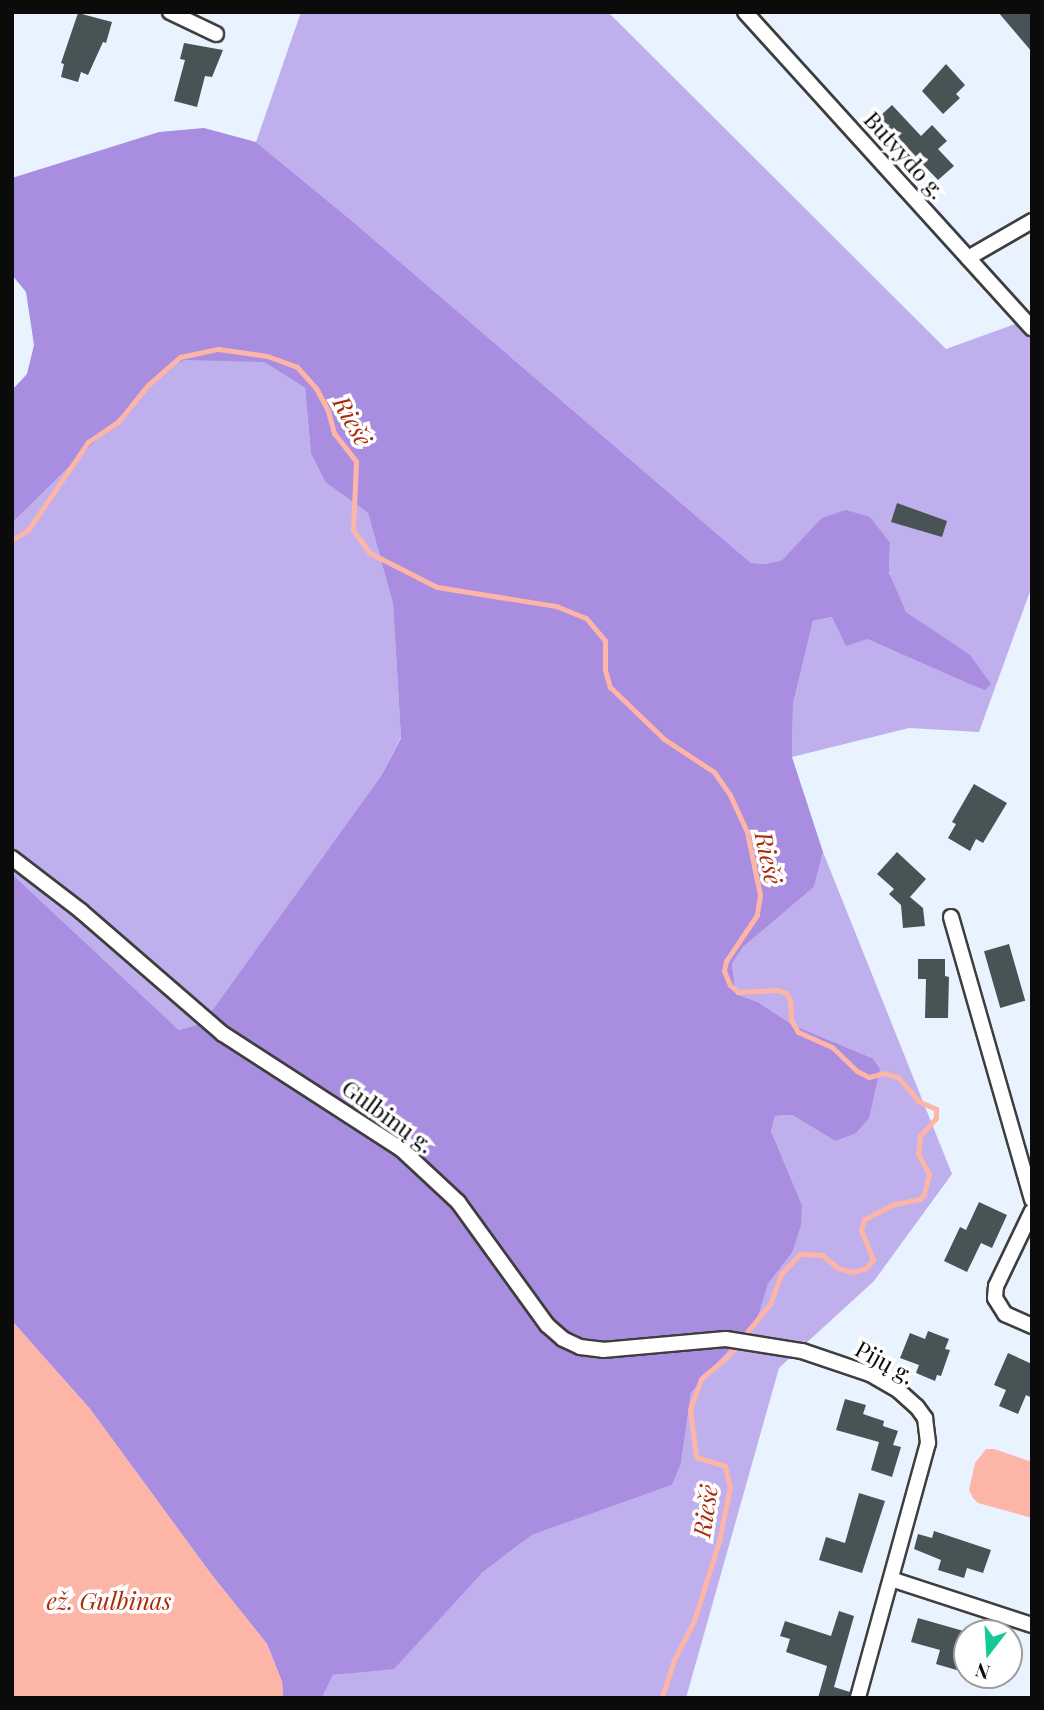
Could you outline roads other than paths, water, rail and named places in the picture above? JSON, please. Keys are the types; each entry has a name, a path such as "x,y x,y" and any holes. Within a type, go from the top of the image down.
{"street":[{"path":"170,12 216,34"},
{"name":"Butvydo g.","path":"745,12 1032,328"},
{"path":"968,258 1032,221"},
{"name":"Gulbinų g.","path":"12,858 81,911 223,1034 401,1149 458,1202 547,1325 563,1339 580,1347 603,1350 726,1339 778,1347"},
{"path":"951,918 1032,1200"},
{"path":"1032,1211 996,1286 995,1298 1005,1314 1032,1326"},
{"name":"Pijų g.","path":"778,1347 829,1358 870,1374 899,1391 925,1418 928,1443 858,1698"},
{"path":"891,1579 1032,1625"}],"water":[{"name":"ež. Gulbinas","path":"12,1321 90,1409 211,1574 267,1644 282,1682 283,1698 12,1698"},
{"path":"986,1449 994,1449 1032,1462 1032,1518 978,1503 973,1498 969,1490 975,1463"}],"waterway":[{"name":"Riešė","path":"12,540 28,530 88,442 118,422 148,385 180,357 218,349 267,356 297,367 316,388 328,411 334,433 356,461 353,530 370,553 437,587 556,606 586,618 605,641 605,670 610,687 664,739 714,772 730,795 747,832 760,895 757,915 726,961 724,971 730,985 738,992 777,990 786,993 790,1000 791,1020 798,1032 832,1047 857,1071 869,1077 884,1073 899,1078 918,1101 936,1109 936,1118 920,1136 918,1154 929,1174 924,1194 920,1199 894,1204 864,1219 861,1230 873,1260 866,1268 853,1272 838,1268 822,1255 800,1254 781,1274 770,1304 728,1356 701,1379 690,1409 696,1457 725,1466 730,1487 719,1541 694,1621 674,1660 662,1698"}]}
